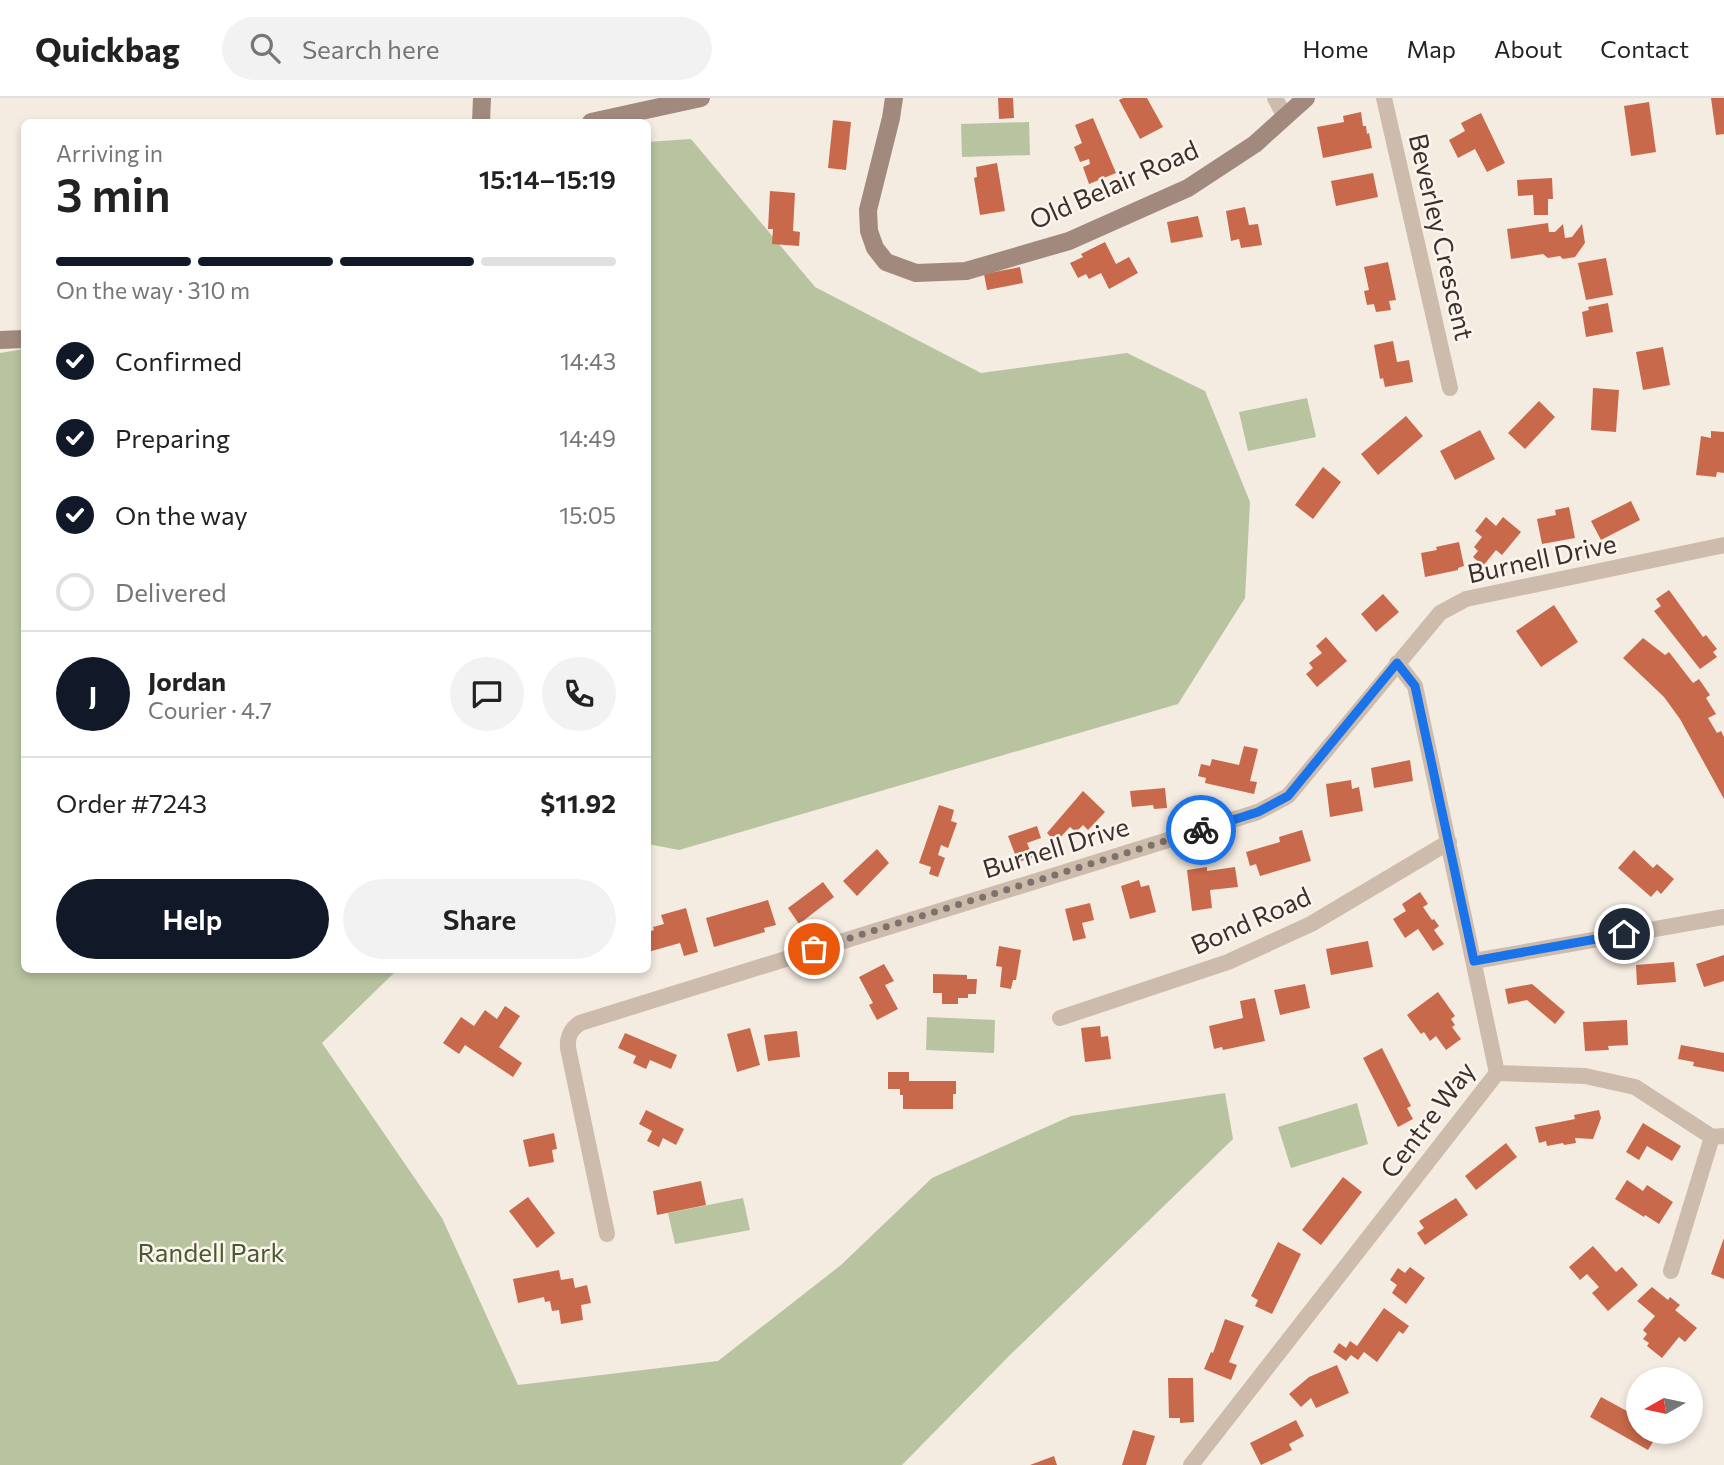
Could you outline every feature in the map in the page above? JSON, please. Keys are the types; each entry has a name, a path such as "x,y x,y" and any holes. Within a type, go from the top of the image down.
{"main road":[{"path":"481,119 482,98"},
{"path":"605,119 701,98"},
{"name":"Old Belair Road","path":"894,98 868,211 869,231 875,248 886,262 916,273 966,271 1069,240 1188,188 1255,144 1306,98"},
{"path":"0,340 21,339"}],"street":[{"path":"1275,98 1285,117"},
{"name":"Beverley Crescent","path":"1384,98 1450,388"},
{"name":"Burnell Drive","path":"607,1234 568,1048 567,1038 573,1027 645,1002 1270,807 1288,796 1440,613 1466,599 1724,544"},
{"name":"Centre Way","path":"1191,1465 1497,1073 1415,686 1397,663"},
{"name":"Bond Road","path":"1060,1018 1228,962 1311,923 1449,842"},
{"path":"1474,961 1724,917"},
{"path":"1497,1073 1585,1076 1635,1087 1718,1137 1671,1271"}],"green space":[{"path":"1029,122 1030,155 962,157 961,124"},
{"path":"691,139 815,287 981,373 1127,353 1205,391 1250,502 1245,598 1178,704 679,850 651,845 651,142"},
{"name":"Randell Park","path":"21,350 21,973 394,973 322,1043 442,1218 518,1385 718,1361 841,1265 932,1178 1071,1116 1225,1093 1233,1139 1010,1355 902,1465 0,1465 0,353"},
{"path":"1307,398 1316,437 1248,451 1239,412"},
{"path":"927,1017 995,1020 994,1053 926,1050"},
{"path":"1357,1103 1368,1144 1291,1168 1278,1127"},
{"path":"743,1198 750,1230 675,1244 668,1213"}],"building":[{"path":"998,98 1013,98 1014,118 999,119"},
{"path":"1147,98 1163,127 1140,139 1119,100"},
{"path":"1711,98 1724,98 1724,134 1716,135"},
{"path":"1649,102 1656,152 1631,156 1624,106"},
{"path":"1361,112 1363,126 1366,126 1367,134 1369,133 1372,148 1323,158 1317,127 1344,122 1343,116"},
{"path":"1481,113 1505,163 1487,172 1475,149 1458,158 1449,140 1465,131 1461,123"},
{"path":"1093,118 1116,173 1089,184 1083,167 1090,164 1089,159 1080,162 1074,147 1082,143 1075,125"},
{"path":"833,120 851,122 846,170 828,168"},
{"path":"997,163 1005,211 980,215 974,178 977,177 976,167"},
{"path":"1373,173 1378,197 1336,206 1331,181"},
{"path":"1552,178 1553,199 1548,199 1548,215 1534,215 1533,195 1518,196 1517,180"},
{"path":"770,191 795,193 793,231 800,232 799,246 772,244 773,229 768,229"},
{"path":"1245,207 1249,225 1258,224 1262,245 1241,248 1239,239 1231,241 1226,211"},
{"path":"1198,216 1203,237 1171,243 1167,222"},
{"path":"1548,223 1549,232 1555,232 1563,224 1565,238 1572,237 1582,224 1585,243 1575,257 1548,258 1543,254 1511,259 1507,229"},
{"path":"1105,242 1116,264 1129,257 1138,273 1109,289 1101,273 1089,279 1086,274 1078,278 1070,263"},
{"path":"1606,258 1613,295 1586,300 1578,263"},
{"path":"1388,262 1396,300 1389,301 1391,310 1376,312 1374,304 1367,305 1364,291 1369,290 1364,267"},
{"path":"1020,267 1023,283 987,290 984,274"},
{"path":"1608,303 1613,332 1586,337 1582,312 1589,310 1588,307"},
{"path":"1393,341 1397,362 1409,360 1413,382 1385,387 1383,378 1380,379 1374,345"},
{"path":"1663,347 1670,385 1643,390 1636,352"},
{"path":"1593,388 1619,390 1616,432 1591,430"},
{"path":"1539,401 1555,417 1525,449 1508,433"},
{"path":"1406,416 1423,436 1378,475 1361,454"},
{"path":"1480,430 1495,459 1455,480 1440,451"},
{"path":"1711,431 1724,432 1724,473 1717,472 1716,477 1696,475 1701,436 1711,438"},
{"path":"1323,467 1341,482 1313,519 1295,505"},
{"path":"1631,501 1640,520 1601,540 1591,521"},
{"path":"1569,507 1575,538 1542,544 1537,519 1556,515 1555,510"},
{"path":"1486,517 1496,526 1503,517 1521,532 1502,555 1496,550 1483,566 1473,557 1478,551 1474,547 1482,537 1475,531"},
{"path":"1459,542 1464,566 1458,570 1425,577 1421,553"},
{"path":"1669,590 1703,637 1706,635 1717,649 1713,652 1717,657 1700,669 1654,611 1661,606 1656,599"},
{"path":"1383,594 1399,612 1376,632 1361,614"},
{"path":"1554,605 1578,642 1541,667 1516,631"},
{"path":"1326,637 1347,661 1317,687 1306,674 1313,668 1309,663 1322,653 1316,646"},
{"path":"1643,638 1665,655 1669,652 1693,683 1699,679 1710,695 1706,698 1716,714 1708,718 1717,733 1721,731 1724,737 1724,799 1680,719 1664,697 1623,658"},
{"path":"1244,746 1258,749 1250,781 1257,782 1254,794 1205,783 1206,778 1198,776 1201,764 1210,766 1212,759 1239,765"},
{"path":"1410,760 1413,781 1374,788 1371,768"},
{"path":"1351,780 1352,789 1359,787 1363,811 1330,817 1326,784"},
{"path":"1165,788 1167,808 1154,809 1153,805 1132,807 1130,791"},
{"path":"1083,791 1105,812 1088,830 1083,825 1076,832 1070,827 1056,842 1047,833"},
{"path":"939,805 954,810 951,821 957,823 948,848 941,845 938,855 945,858 938,877 929,874 931,867 919,863"},
{"path":"1037,826 1041,838 1027,843 1033,857 1018,862 1008,836"},
{"path":"1302,830 1311,861 1260,876 1256,864 1250,866 1246,852 1280,842 1279,837"},
{"path":"877,849 889,863 857,896 843,881"},
{"path":"1634,850 1653,868 1657,864 1674,879 1661,894 1657,890 1651,897 1618,868"},
{"path":"1207,867 1207,871 1235,867 1238,887 1210,890 1212,908 1192,911 1187,870"},
{"path":"1139,880 1141,887 1149,885 1156,912 1130,919 1121,886"},
{"path":"823,882 834,897 799,924 788,908"},
{"path":"1420,892 1428,904 1423,907 1439,926 1434,930 1444,944 1433,951 1418,929 1405,938 1393,919 1406,911 1402,904"},
{"path":"768,900 776,925 764,928 765,932 714,947 706,918"},
{"path":"1090,903 1094,920 1082,923 1086,938 1073,941 1065,909"},
{"path":"686,908 698,952 684,956 680,943 651,951 651,931 654,930 653,927 664,924 661,915"},
{"path":"1368,941 1373,967 1331,975 1326,949"},
{"path":"999,946 1021,950 1016,980 1013,980 1011,989 1000,987 1002,967 996,966"},
{"path":"1724,955 1724,981 1704,987 1696,964"},
{"path":"1674,962 1676,982 1637,985 1636,965"},
{"path":"884,964 894,981 885,985 898,1009 877,1020 869,1005 873,1003 859,977"},
{"path":"933,974 967,975 967,979 977,979 976,994 968,994 968,998 958,998 958,1004 942,1004 942,993 933,993"},
{"path":"1305,984 1310,1008 1280,1015 1274,990"},
{"path":"1532,984 1565,1012 1555,1024 1527,1000 1508,1004 1505,989"},
{"path":"1438,992 1455,1016 1451,1019 1455,1025 1452,1027 1461,1039 1446,1050 1436,1036 1430,1041 1424,1032 1421,1034 1407,1015"},
{"path":"1255,998 1265,1041 1223,1050 1222,1047 1214,1049 1209,1026 1243,1018 1240,1001"},
{"path":"505,1006 520,1016 499,1047 522,1063 513,1077 465,1045 459,1054 443,1043 461,1017 474,1026 485,1010 497,1019"},
{"path":"1627,1020 1628,1045 1608,1046 1609,1050 1585,1051 1583,1022"},
{"path":"1100,1026 1101,1037 1108,1036 1111,1059 1085,1062 1081,1028"},
{"path":"750,1028 760,1065 737,1072 727,1034"},
{"path":"797,1031 800,1057 768,1061 764,1035"},
{"path":"625,1033 677,1055 671,1069 650,1060 646,1069 633,1063 636,1056 618,1048"},
{"path":"1681,1045 1724,1053 1724,1072 1693,1066 1694,1062 1678,1059"},
{"path":"1382,1048 1411,1106 1407,1108 1413,1119 1398,1127 1363,1058"},
{"path":"888,1072 909,1072 909,1081 956,1081 953,1109 903,1109 900,1089 888,1089"},
{"path":"646,1110 684,1129 676,1145 663,1138 659,1147 647,1141 652,1131 639,1124"},
{"path":"1599,1110 1601,1118 1593,1139 1575,1138 1576,1143 1564,1145 1547,1146 1546,1141 1539,1143 1535,1127 1575,1119 1574,1115"},
{"path":"1643,1123 1681,1146 1672,1161 1647,1146 1639,1160 1626,1152"},
{"path":"554,1133 557,1149 552,1150 554,1162 529,1167 523,1140"},
{"path":"1506,1143 1517,1157 1476,1190 1465,1176"},
{"path":"1343,1177 1362,1192 1321,1245 1302,1230"},
{"path":"1627,1180 1643,1191 1647,1185 1673,1202 1659,1224 1615,1199"},
{"path":"701,1181 706,1205 657,1215 653,1191"},
{"path":"528,1197 555,1233 537,1248 509,1211"},
{"path":"1456,1198 1468,1215 1425,1245 1417,1233 1424,1228 1419,1221"},
{"path":"1724,1238 1724,1279 1711,1274"},
{"path":"1278,1242 1301,1254 1272,1314 1255,1306 1258,1300 1251,1296"},
{"path":"1593,1246 1616,1272 1622,1267 1638,1285 1608,1311 1592,1293 1599,1287 1587,1274 1580,1280 1569,1267"},
{"path":"1410,1267 1425,1278 1406,1304 1392,1293 1397,1285 1390,1280 1398,1268 1405,1273"},
{"path":"559,1270 561,1280 573,1278 575,1288 587,1285 591,1303 581,1305 583,1320 561,1324 559,1310 552,1311 550,1301 545,1302 544,1297 518,1303 513,1279"},
{"path":"1652,1287 1668,1300 1670,1297 1680,1305 1675,1310 1697,1328 1685,1342 1679,1337 1662,1358 1647,1346 1649,1343 1643,1339 1647,1334 1643,1330 1655,1316 1637,1301"},
{"path":"1384,1308 1409,1326 1403,1334 1399,1331 1377,1362 1364,1352 1358,1360 1351,1355 1346,1361 1333,1352 1339,1343 1346,1348 1350,1341 1357,1346"},
{"path":"1225,1319 1244,1326 1229,1362 1237,1365 1231,1380 1204,1369 1211,1352 1213,1353"},
{"path":"1337,1365 1349,1393 1316,1408 1311,1398 1301,1407 1289,1394 1309,1377"},
{"path":"1168,1378 1193,1378 1194,1422 1180,1423 1180,1418 1169,1418"},
{"path":"1601,1397 1626,1411 1626,1437 1590,1417"},
{"path":"1296,1420 1304,1436 1289,1444 1292,1450 1261,1465 1250,1443"},
{"path":"1133,1430 1155,1436 1146,1465 1122,1465"},
{"path":"1637,1444 1652,1444 1648,1450"},
{"path":"1054,1456 1057,1465 1030,1465"}],"way so far":[{"path":"814,949 1201,830"}],"route":[{"path":"1201,830 1258,812 1288,796 1397,663 1415,686 1474,961 1624,934"}]}
